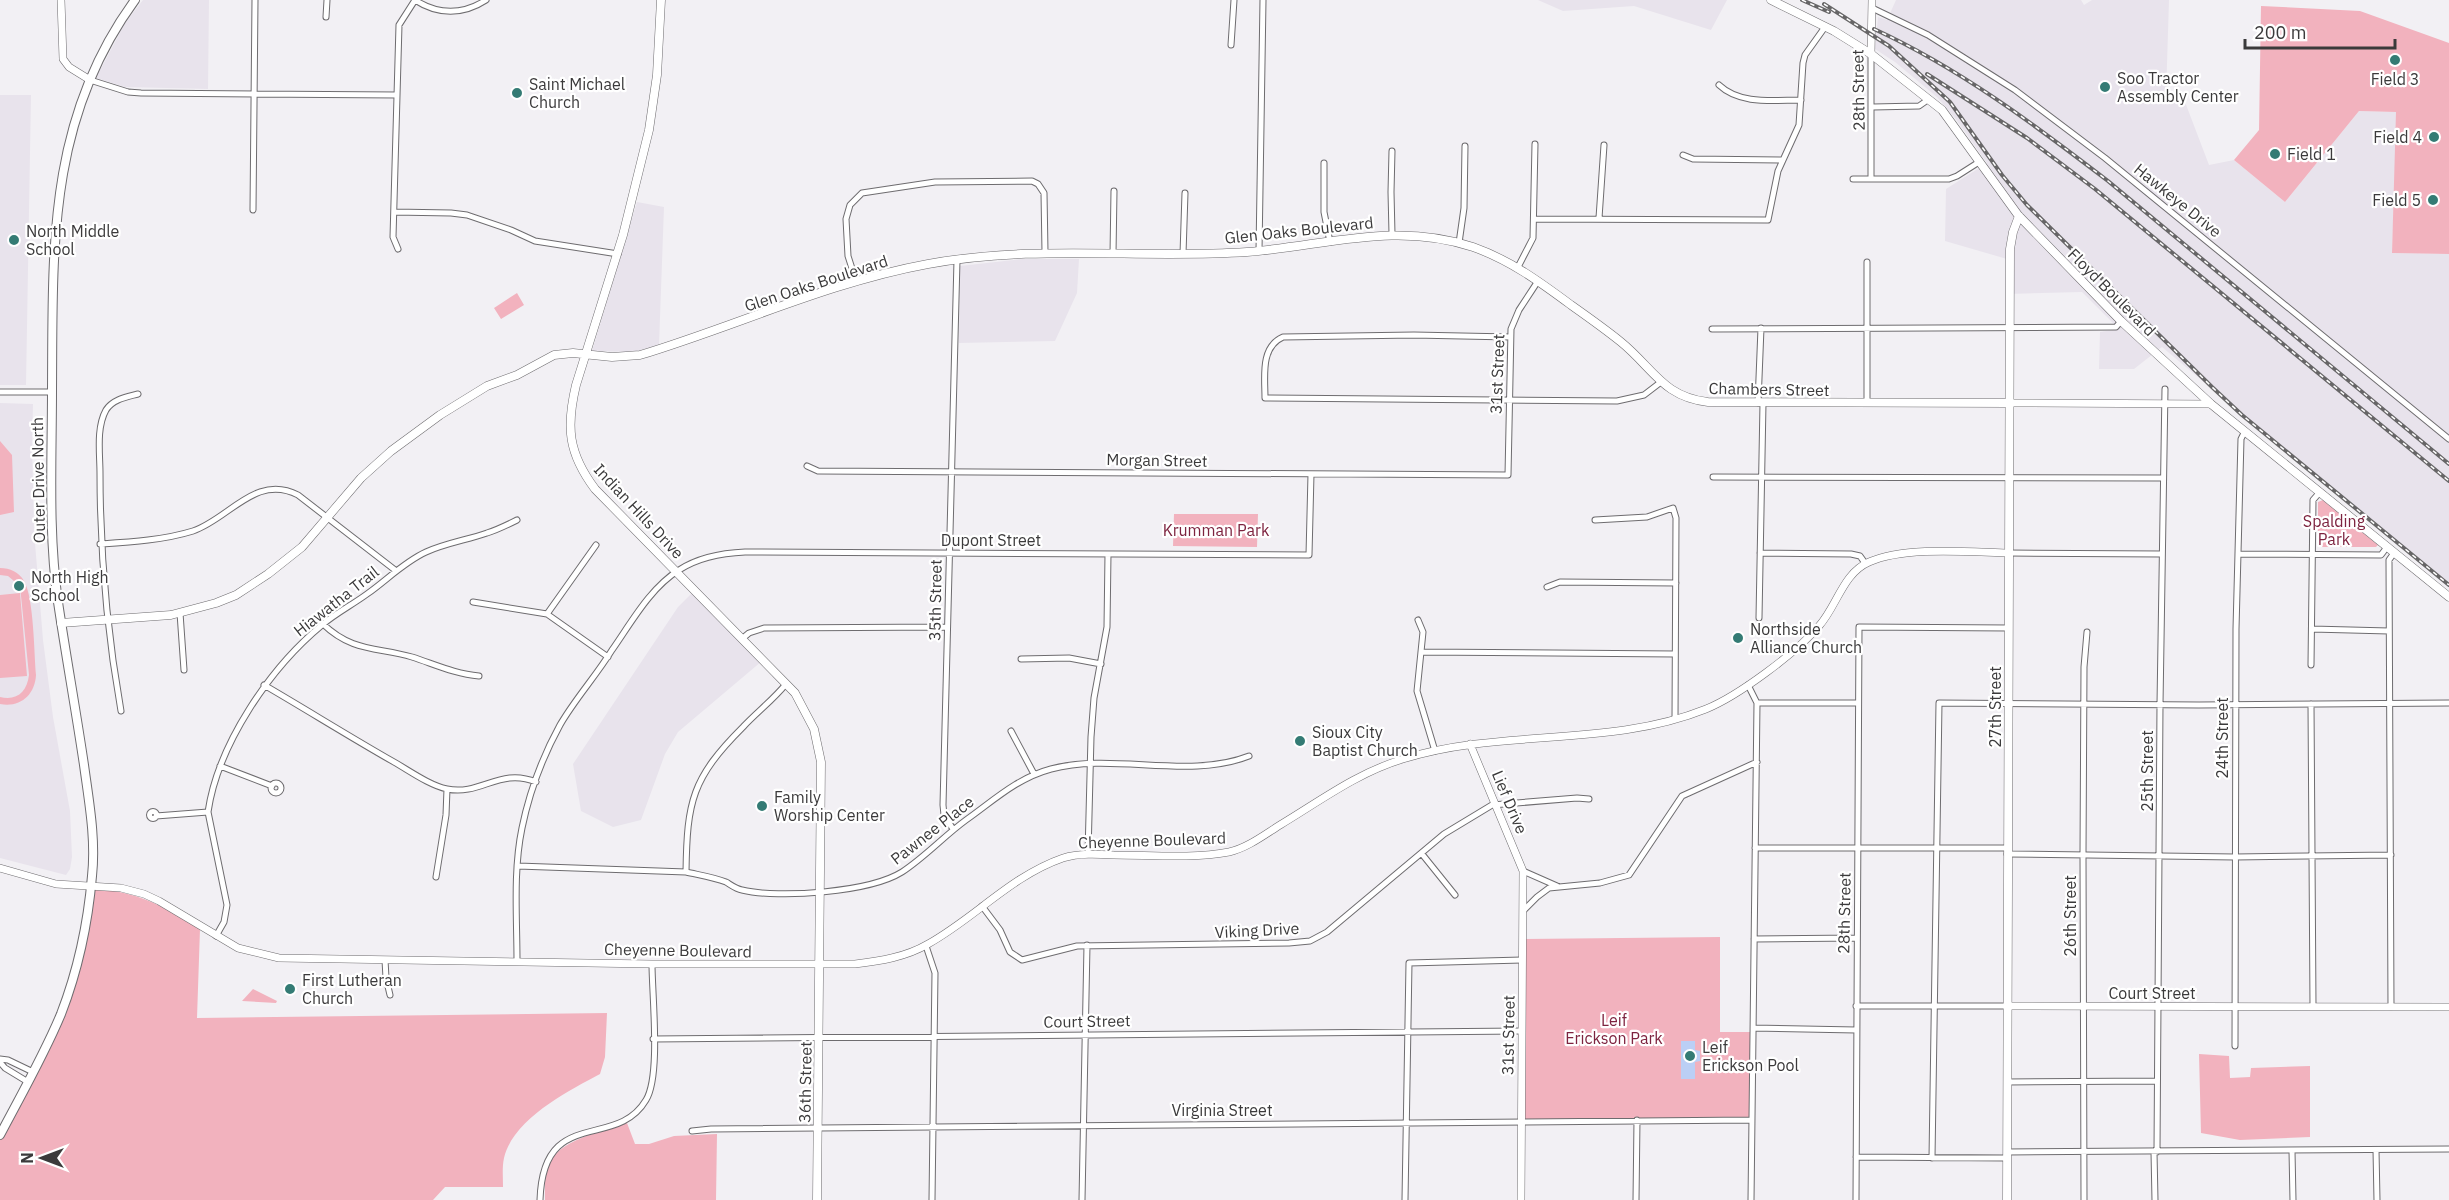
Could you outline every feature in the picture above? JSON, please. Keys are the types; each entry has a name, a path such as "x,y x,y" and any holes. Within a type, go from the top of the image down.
{"main road":[{"name":"Outer Drive North","path":"0,1135 54,1029 68,994 81,949 91,886 92,824 62,623 53,539 54,252 59,190 66,152 90,80 123,17 135,0"},
{"name":"Indian Hills Drive","path":"661,0 655,98 618,254 584,354 571,405 570,436 574,453 595,489 743,638 786,684 809,717 820,751 819,964"},
{"name":"Floyd Boulevard","path":"1771,0 1872,54 1942,110 2019,216 2121,321 2211,404 2449,597"},
{"name":"27th Street","path":"2007,1200 2010,249 2019,216"},
{"name":"Glen Oaks Boulevard","path":"62,623 180,613 216,603 249,588 302,547 375,464 441,415 487,386 517,375 554,355 584,354 624,357 640,355 856,281 929,264 998,254 1045,252 1183,254 1259,251 1392,234 1411,234 1459,243 1494,255 1518,267 1620,341 1661,382"},
{"name":"Chambers Street","path":"1661,382 1676,394 1690,400 1761,403 2010,403"},
{"name":"36th Street","path":"817,1200 819,964"}],"street":[{"path":"62,0 61,54 64,62 77,74 128,92 397,95"},
{"path":"253,210 255,0"},
{"path":"326,17 327,0"},
{"path":"398,249 393,237 399,25 415,0 431,9 449,12 472,8 486,0"},
{"path":"1232,45 1234,0"},
{"path":"1259,251 1263,0"},
{"name":"28th Street","path":"1872,0 1872,180"},
{"name":"Hawkeye Drive","path":"1872,8 1928,35 2015,90 2105,158 2449,439"},
{"path":"1534,219 1768,220 1782,160 1797,133 1805,55 1825,27"},
{"path":"1719,85 1726,92 1748,99 1801,100"},
{"path":"1873,107 1919,106 1929,99"},
{"path":"1518,267 1533,238 1535,144"},
{"path":"1599,218 1604,145"},
{"path":"1459,243 1464,208 1465,146"},
{"path":"1392,151 1392,234"},
{"path":"1683,155 1693,159 1782,160"},
{"path":"1853,179 1949,179 1958,176 1979,162"},
{"path":"1324,163 1324,212 1330,242"},
{"path":"856,281 848,256 846,219 848,209 856,198 869,191 935,182 1032,181 1038,184 1044,193 1045,252"},
{"path":"1113,254 1114,191"},
{"path":"1183,254 1185,193"},
{"path":"394,212 467,215 535,241 618,254"},
{"name":"35th Street","path":"954,829 944,815 943,805 957,260"},
{"path":"1867,262 1867,403"},
{"name":"31st Street","path":"1508,476 1510,336 1514,319 1538,281"},
{"path":"1712,329 2116,327 2121,321"},
{"path":"1759,618 1761,328"},
{"path":"1510,336 1414,334 1283,336 1277,339 1267,353 1265,398 1629,400 1644,395 1661,382"},
{"name":"25th Street","path":"2155,1200 2165,389"},
{"path":"0,392 52,392"},
{"path":"121,711 107,620 100,544 100,442 105,411 121,398 138,394"},
{"name":"Chambers Street","path":"2010,403 2211,404"},
{"name":"24th Street","path":"2235,1046 2238,554 2241,439 2245,431"},
{"name":"Morgan Street","path":"807,466 818,471 1508,476"},
{"name":"Dupont Street","path":"517,961 518,866 521,831 536,782 559,727 657,589 677,572 704,558 727,552 1309,555 1311,474"},
{"path":"1713,477 2163,478"},
{"path":"100,544 172,536 196,530 263,489 291,492 329,518 395,570"},
{"path":"2312,665 2313,500 2320,492"},
{"path":"1595,520 1647,517 1673,508 1676,518 1675,719"},
{"name":"Hiawatha Trail","path":"216,936 224,922 227,905 208,812 220,766 264,685 288,657 323,624 366,595 395,570 426,552 489,533 517,520"},
{"path":"547,614 596,545"},
{"path":"2238,554 2382,555 2387,547"},
{"path":"1760,553 1851,554 1860,556 1865,563 1897,553 2162,554"},
{"path":"2391,1007 2389,560 2394,553"},
{"path":"1088,854 1092,717 1107,627 1108,554"},
{"name":"Cheyenne Boulevard","path":"0,868 56,884 121,888 144,894 238,948 279,958 652,964 819,964 878,961 894,958 926,946 1020,879 1065,857 1088,854 1206,855 1239,849 1353,779 1380,766 1470,744 1595,735 1675,719 1717,704 1748,685 1809,637 1827,617 1847,582 1865,563"},
{"path":"1547,587 1560,582 1676,583"},
{"path":"473,602 547,614 608,657"},
{"path":"180,613 184,670"},
{"path":"1418,620 1423,632 1417,691 1435,751"},
{"path":"323,624 334,635 355,646 410,657 463,675 479,676"},
{"path":"743,638 749,633 764,628 947,627"},
{"name":"28th Street","path":"1856,1200 1859,627 2009,628"},
{"path":"2312,629 2389,631"},
{"name":"26th Street","path":"2084,1200 2083,855 2087,632"},
{"path":"1421,652 1676,654"},
{"path":"1021,658 1069,658 1101,664"},
{"path":"686,872 689,812 701,776 723,747 786,684"},
{"path":"264,685 377,752 447,789 473,788 510,777 526,778 536,782"},
{"path":"1748,685 1757,703 1751,1200"},
{"path":"1757,703 1858,703"},
{"path":"1932,1158 1939,703 2236,705 2449,703"},
{"path":"2312,704 2313,1006"},
{"path":"1011,731 1034,774"},
{"name":"Lief Drive","path":"1470,744 1523,871"},
{"name":"Pawnee Place","path":"518,866 686,872 708,876 741,890 758,893 853,889 876,884 902,872 996,797 1034,774 1053,768 1090,765 1199,765 1239,760 1250,756"},
{"path":"1523,911 1550,888 1600,883 1629,875 1683,796 1689,791 1757,762"},
{"path":"220,766 272,786"},
{"path":"436,878 446,814 447,789"},
{"name":"Viking Drive","path":"981,906 1000,930 1010,952 1022,960 1030,960 1064,948 1087,945 1218,945 1289,943 1310,940 1327,932 1454,827 1496,803 1589,799"},
{"path":"156,816 208,812"},
{"path":"1755,848 1935,848 2083,855 2235,857 2391,855"},
{"path":"1422,854 1455,896"},
{"path":"1523,871 1558,887"},
{"name":"31st Street","path":"1521,1200 1523,871"},
{"path":"1754,939 1857,939"},
{"path":"1082,1200 1087,945"},
{"path":"926,946 935,973 932,1200"},
{"path":"385,960 390,994"},
{"path":"1405,1200 1409,963 1522,960"},
{"path":"540,1200 542,1170 552,1153 564,1142 631,1116 647,1100 654,1078 652,964"},
{"name":"Court Street","path":"1856,1006 2449,1007"},
{"path":"1753,1028 1856,1030"},
{"name":"Court Street","path":"653,1039 1522,1031"},
{"path":"0,1060 21,1065 33,1072"},
{"path":"0,1060 5,1068 27,1082"},
{"path":"2007,1082 2157,1081"},
{"path":"1636,1200 1637,1120"},
{"name":"Virginia Street","path":"692,1131 1083,1124 1752,1120"},
{"path":"1856,1157 1932,1158 2084,1152 2449,1149"},
{"path":"2376,1150 2377,1200"},
{"path":"2292,1151 2293,1200"}],"shaded area":[{"path":"143,0 209,0 208,89 125,87 96,78 125,23"},
{"path":"1538,0 1727,0 1711,30 1634,6 1563,11"},
{"path":"1896,0 2081,0 2084,5 2092,0 2169,0 2166,96 2185,102 2209,165 2234,160 2285,202 2359,111 2397,112 2392,253 2449,254 2449,588 2162,347 2134,369 2099,369 2100,332 2119,329 2082,292 2007,294 2007,259 1945,241 1946,189 1987,163 1937,97 1895,62 1875,49 1878,17 1887,20"},
{"name":"North Middle School","path":"0,95 31,95 26,385 0,385"},
{"path":"637,202 664,207 659,345 633,352 592,351"},
{"path":"1022,259 1079,259 1077,293 1055,341 959,343 960,266"},
{"name":"North High School","path":"0,403 33,404 34,531 43,640 53,717 70,811 72,857 70,869 66,875 0,858"},
{"path":"693,592 762,661 678,732 665,754 641,820 613,827 581,811 573,764 678,607"}],"green space":[{"path":"2261,6 2360,11 2449,43 2449,254 2392,253 2396,112 2359,111 2285,202 2234,160 2259,130"},
{"path":"517,293 524,305 501,319 494,308"},
{"path":"0,441 12,455 14,512 0,515"},
{"name":"Spalding Park","path":"2323,500 2378,545 2376,547 2318,547 2318,502"},
{"name":"Krumman Park","path":"1174,514 1258,514 1257,547 1173,546"},
{"path":"0,568 17,573 27,589 32,612 36,675 33,689 29,694 20,702 7,705 0,704 0,697 11,698 20,694 26,686 29,675 20,586 8,576 0,575"},
{"path":"20,593 27,676 0,678 0,595"},
{"path":"93,888 124,893 149,901 200,929 197,1018 607,1013 605,1057 600,1074 543,1108 518,1131 509,1144 504,1158 503,1187 445,1187 433,1200 0,1200 0,1137 64,1008"},
{"name":"Leif Erickson Park","path":"1720,937 1720,1032 1753,1032 1752,1120 1520,1121 1522,939"},
{"path":"253,989 277,1001 276,1003 242,1001"},
{"path":"2199,1054 2229,1056 2230,1078 2250,1077 2251,1068 2310,1066 2310,1137 2240,1140 2201,1133"},
{"path":"627,1123 635,1144 649,1144 674,1136 717,1134 716,1200 545,1200 545,1179 553,1157 570,1143 593,1133"}],"water":[{"name":"Leif Erickson Pool","path":"1681,1041 1695,1041 1695,1050 1700,1051 1700,1061 1695,1062 1695,1079 1681,1079"}],"railway":[{"path":"1802,0 1829,12"},
{"path":"1824,4 1889,46 1950,102 2002,175 2027,205 2242,415 2449,585"},
{"path":"1874,29 1966,79 2108,181 2449,464"},
{"path":"1927,74 2027,138 2095,189 2449,481"}],"place":[{"name":"Field 3","path":"2395,60"},
{"name":"Soo Tractor Assembly Center","path":"2105,87"},
{"name":"Saint Michael Church","path":"517,93"},
{"name":"Field 4","path":"2434,137"},
{"name":"Field 1","path":"2275,154"},
{"name":"Field 5","path":"2433,200"},
{"name":"North Middle School","path":"14,240"},
{"name":"North High School","path":"19,586"},
{"name":"Northside Alliance Church","path":"1738,638"},
{"name":"Sioux City Baptist Church","path":"1300,741"},
{"name":"Family Worship Center","path":"762,806"},
{"name":"First Lutheran Church","path":"290,989"},
{"name":"Leif Erickson Pool","path":"1690,1056"}]}
